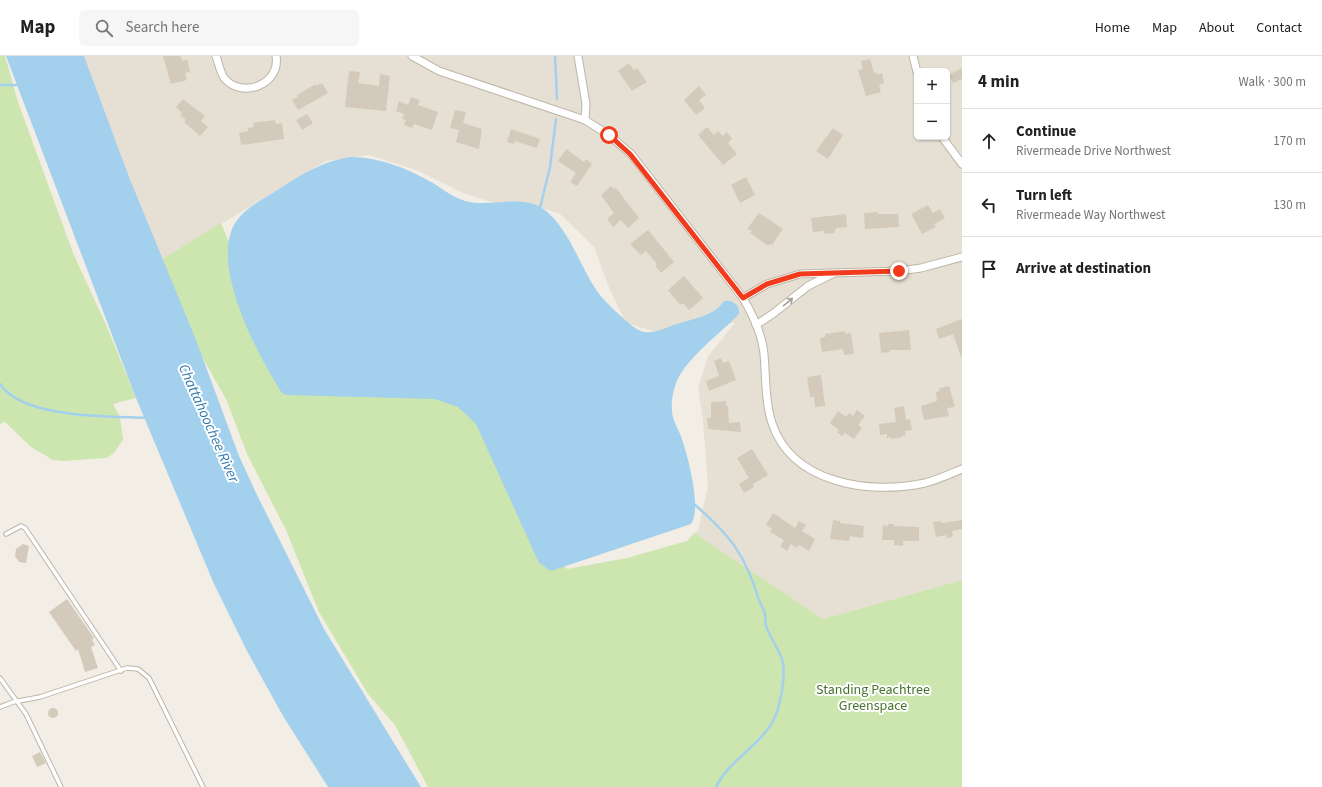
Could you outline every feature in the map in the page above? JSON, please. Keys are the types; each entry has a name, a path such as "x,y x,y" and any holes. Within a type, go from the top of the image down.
{"street":[{"path":"216,56 221,73 230,83 242,88 251,88 266,82 272,75 275,68 276,56"},
{"path":"412,56 439,71 585,120 609,135 630,154 743,298 756,325 764,352 768,404 772,424 787,450 809,470 839,482 888,487 926,482 962,469"},
{"path":"578,56 586,104 585,120"},
{"path":"913,56 916,68"},
{"path":"944,140 962,164"},
{"path":"743,298 767,284 788,276 813,273 832,274 921,268 962,257"},
{"path":"756,325 774,313 808,286 832,274"}],"lane":[{"path":"6,534 21,526 25,528 121,670"},
{"path":"0,707 16,702 40,698 127,668 138,669 149,678 203,787"},
{"path":"0,678 26,714 61,787"}],"shaded area":[{"path":"69,56 962,56 962,580 823,619 694,534 698,530 708,486 703,421 698,388 708,356 735,323 703,323 664,334 626,323 610,290 594,247 560,214 528,203 495,203 463,193 419,171 369,155 326,161 159,261"}],"green space":[{"path":"0,56 5,56 18,102 73,253 107,327 136,398 113,404 120,417 123,440 113,454 106,458 64,461 53,460 31,447 5,422 0,424"},
{"name":"Standing Peachtree Greenspace","path":"221,223 278,362 430,395 474,410 507,487 567,569 627,558 687,541 694,533 823,619 962,580 962,787 428,787 395,725 368,694 319,612 286,530 247,454 226,399 192,339 159,261"}],"water":[{"name":"Chattahoochee River","path":"6,56 84,56 129,177 196,340 239,456 324,629 421,787 328,787 283,716 247,651 214,584 136,398"},
{"path":"350,157 372,159 404,169 465,201 484,203 515,201 533,204 542,208 551,216 567,236 600,295 627,322 641,331 657,331 704,316 715,310 724,301 733,302 737,306 739,314 687,365 676,383 673,393 672,414 685,447 695,495 694,517 691,524 551,571 539,563 476,424 458,407 435,399 286,395 282,393 261,357 240,311 228,264 228,243 234,225 248,209 296,178 313,169"}],"building":[{"path":"163,56 180,56 182,61 187,59 190,72 185,73 187,80 171,84"},
{"path":"870,59 874,73 876,72 877,75 882,73 884,83 879,85 881,92 866,96 858,70 863,69 861,61"},
{"path":"629,63 634,70 637,68 647,82 632,91 618,71"},
{"path":"962,68 962,79 953,83 950,74"},
{"path":"349,71 360,72 358,83 379,86 380,74 390,76 386,111 345,107"},
{"path":"322,83 328,93 298,110 292,100 298,97 297,95 316,84 316,86"},
{"path":"699,86 706,95 699,100 705,108 696,115 684,100"},
{"path":"411,97 420,100 418,105 438,112 432,130 414,124 412,128 404,125 406,120 402,119 404,114 396,111 399,101 408,105"},
{"path":"183,99 205,116 201,121 208,127 200,136 184,122 186,120 180,115 182,113 176,107"},
{"path":"455,110 466,112 463,123 482,129 479,149 456,142 459,130 450,128"},
{"path":"307,114 313,123 302,130 296,120"},
{"path":"275,120 276,124 282,123 284,139 241,145 239,133 248,131 248,128 254,127 253,123"},
{"path":"707,127 714,135 718,131 723,136 727,132 732,139 728,143 737,154 723,165 698,135"},
{"path":"833,128 843,135 828,159 816,151"},
{"path":"511,129 540,139 537,148 515,141 514,144 507,142"},
{"path":"566,149 584,162 586,159 592,164 577,186 570,182 576,173 558,161"},
{"path":"746,177 755,195 740,203 731,185"},
{"path":"611,186 614,189 616,188 639,218 628,228 621,220 613,227 607,219 614,213 601,195"},
{"path":"928,205 933,213 940,209 945,218 934,224 936,227 922,234 911,214"},
{"path":"878,212 878,214 898,214 899,227 865,229 864,213"},
{"path":"759,213 783,229 772,245 770,244 768,246 750,233 752,231 747,229"},
{"path":"846,214 847,227 837,228 835,233 824,234 824,231 813,232 811,218"},
{"path":"648,230 674,262 661,273 655,266 657,264 646,251 641,255 630,244"},
{"path":"684,276 703,298 689,310 683,303 680,305 668,290"},
{"path":"962,319 961,357 953,334 939,339 936,329"},
{"path":"909,330 911,350 890,350 890,352 881,353 879,333"},
{"path":"845,331 845,334 851,333 854,354 844,355 843,349 822,352 820,338 825,337 825,334"},
{"path":"721,358 723,363 729,361 736,380 709,391 706,381 719,376 714,361"},
{"path":"821,375 825,406 815,407 814,397 810,397 807,377"},
{"path":"949,386 955,407 947,408 949,416 924,420 921,406 937,401 936,392 940,391 939,388"},
{"path":"726,401 726,406 728,406 729,423 740,422 741,432 708,429 707,418 711,418 711,402"},
{"path":"904,406 906,420 910,419 912,430 905,431 906,435 902,437 891,439 891,437 887,438 887,434 880,435 879,424 896,422 894,408"},
{"path":"857,410 865,416 858,425 862,428 854,439 845,433 842,436 837,432 839,430 830,423 838,411 846,417 849,413 853,416"},
{"path":"752,449 768,475 753,484 754,487 744,493 739,484 749,478 737,458"},
{"path":"773,513 795,528 799,521 806,525 802,531 815,539 809,551 799,545 797,548 791,544 787,551 780,546 784,540 770,532 772,529 766,525"},
{"path":"833,520 840,521 840,523 864,526 863,538 850,536 849,541 830,539"},
{"path":"962,520 962,529 952,531 953,537 946,538 946,535 936,537 933,522 941,521 942,523"},
{"path":"888,524 894,524 894,526 919,527 919,541 903,541 903,546 894,545 894,540 882,540 883,525 888,526"},
{"path":"23,544 29,546 26,563 19,562 15,556 16,549"},
{"path":"67,599 94,638 92,640 95,645 91,647 98,668 85,672 78,649 76,651 49,612"},
{"path":"51,708 55,708 57,709 57,717 51,718 48,715 48,711"},
{"path":"40,752 46,763 37,767 32,756"}],"waterway":[{"path":"555,56 557,99"},
{"path":"0,85 19,85"},
{"path":"540,208 550,167 556,119"},
{"path":"0,384 11,395 27,404 47,410 90,416 147,418"},
{"path":"694,504 727,536 742,558 764,610 766,626 782,659 784,673 782,691 773,721 760,738 728,769 716,787"}],"route":[{"path":"609,135 630,154 743,298 767,284 788,276 813,273 832,274 899,271"}]}
